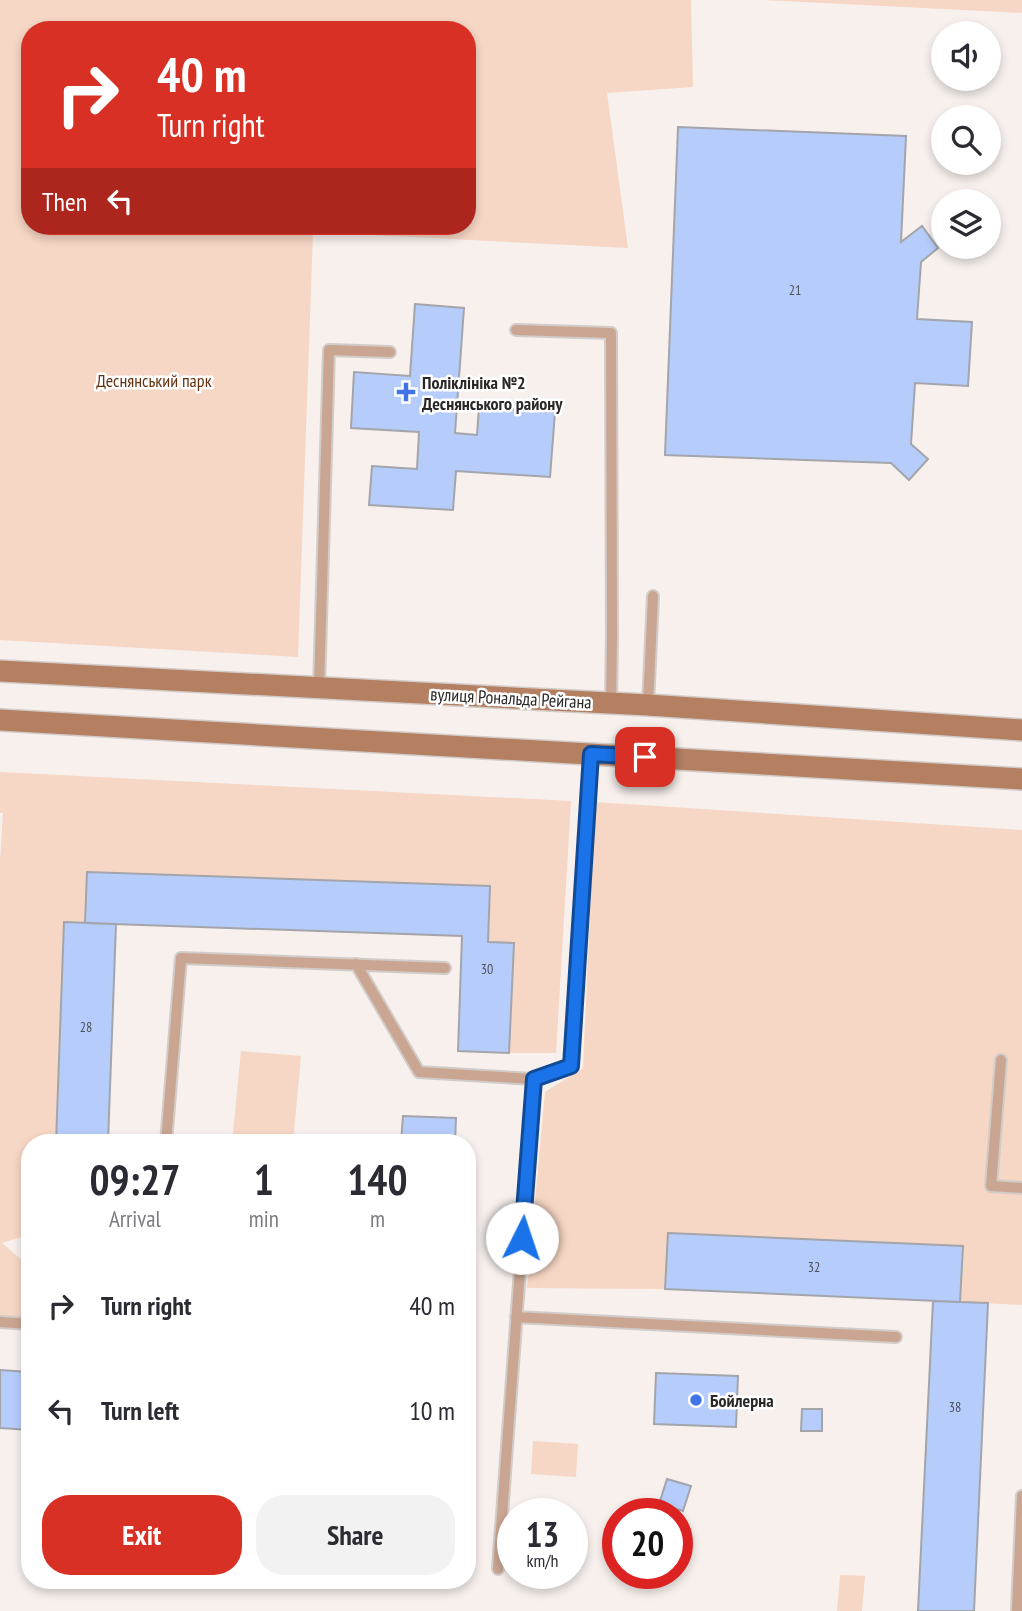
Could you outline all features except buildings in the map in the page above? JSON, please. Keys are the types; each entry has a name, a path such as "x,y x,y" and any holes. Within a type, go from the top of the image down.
{"main road":[{"name":"вулиця Рональда Рейгана","path":"0,671 649,705 1022,730"},
{"path":"0,720 1022,779"}],"lane":[{"path":"516,330 611,333 611,704"},
{"path":"319,688 329,350 390,352"},
{"path":"649,705 653,596"},
{"path":"356,964 419,1072 534,1079 571,1066 591,754"},
{"path":"167,1134 181,958 445,968"},
{"path":"1001,1060 991,1186 1022,1188"},
{"path":"503,1498 534,1079"},
{"path":"516,1317 896,1337"},
{"path":"0,1322 21,1323"},
{"path":"1017,1611 1022,1496"}],"green space":[{"name":"Деснянський парк","path":"0,0 691,0 693,87 607,93 628,248 372,235 476,235 476,21 21,21 21,235 313,235 298,657 0,640"},
{"path":"763,0 1022,0 1022,13"},
{"path":"0,772 571,801 556,1053 509,1053 514,943 488,942 490,886 87,872 85,923 64,922 56,1134 21,1134 21,1237 2,1243 21,1259 21,1319 0,1318 0,861 3,813 0,813"},
{"path":"595,802 1022,830 1022,1305 960,1302 962,1246 668,1233 665,1289 527,1288 545,1092 583,1068"},
{"path":"241,1051 301,1056 294,1134 233,1134"},
{"path":"533,1441 578,1444 576,1477 531,1474"},
{"path":"840,1575 865,1576 862,1611 837,1611"}],"place":[{"name":"Поліклініка №2 Деснянського району","path":"406,392"},
{"name":"Бойлерна","path":"696,1400"}],"route":[{"path":"522,1238 534,1079 571,1066 591,754 645,757"}]}
